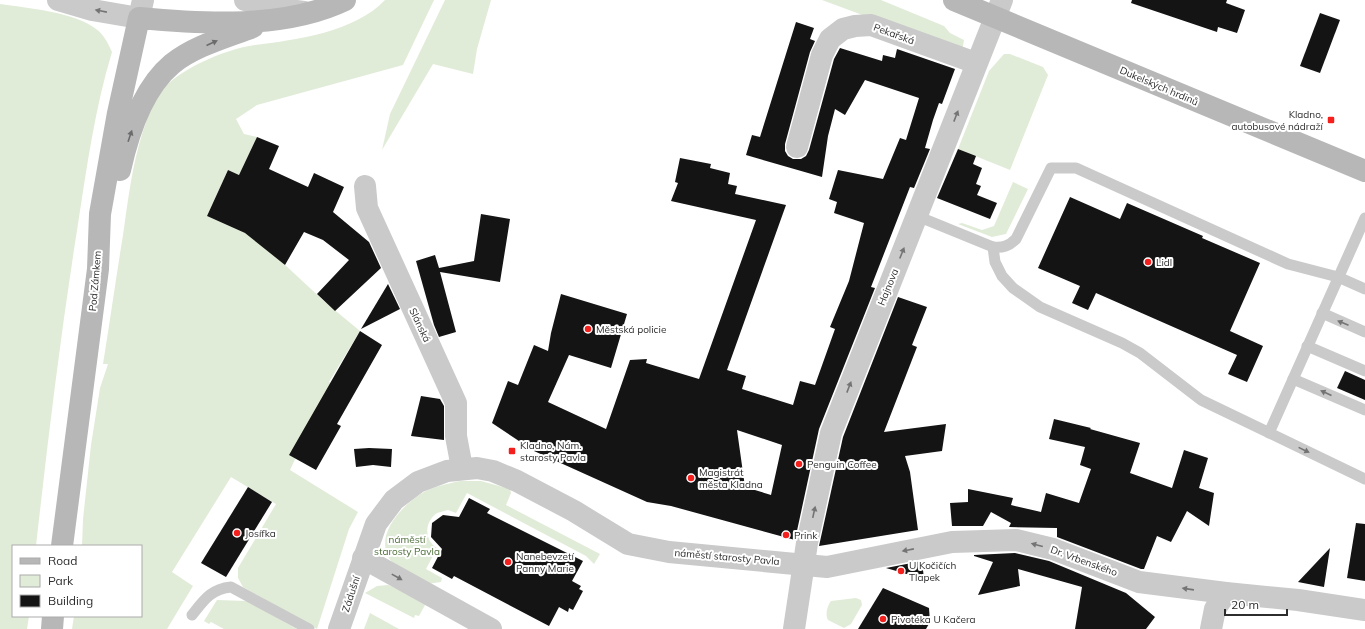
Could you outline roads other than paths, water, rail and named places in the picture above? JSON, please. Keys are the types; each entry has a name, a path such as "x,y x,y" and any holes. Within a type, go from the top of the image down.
{"main road":[{"path":"98,269 122,163 131,134 150,91 156,82 173,64 194,51 225,37 279,19 332,6 345,0"},
{"name":"Dukelských hrdinů","path":"954,0 1000,8 1365,171"},
{"path":"141,9 195,22 279,19"},
{"name":"Pod Zámkem","path":"62,545 98,269 100,214 118,113 141,9"},
{"path":"52,629 53,617"}],"street":[{"path":"58,0 92,10 141,9"},
{"path":"245,0 268,7 311,12"},
{"name":"Hajnova","path":"804,564 831,433 976,63 1000,8"},
{"name":"Pekařská","path":"797,147 822,55 830,39 843,29 855,26 871,25 976,63"},
{"name":"Slánská","path":"366,186 367,208 456,403 456,436 462,468"},
{"name":"náměstí starosty Pavla","path":"362,558 376,524 394,500 418,482 447,471 462,468 477,468 493,471 517,481 574,511 628,544 641,548 669,552 804,564"},
{"name":"Dr. Vrbenského","path":"804,564 827,567 952,542 1016,540 1053,550 1140,582 1298,600 1365,610"},
{"path":"362,558 491,629"},
{"name":"Zádušní","path":"339,629 362,558"},
{"path":"794,629 804,564"},
{"path":"1211,629 1215,609 1226,593"}],"lane":[{"path":"917,216 993,247 1002,248 1010,245 1016,239 1051,168 1076,168 1288,264 1338,277 1365,289"},
{"path":"1269,433 1365,218"},
{"path":"993,247 995,262 1002,276 1013,288 1026,298 1054,314 1134,349 1201,400 1365,479"},
{"path":"1322,313 1365,332"},
{"path":"1307,346 1365,371"},
{"path":"1293,379 1365,410"},
{"path":"192,615 204,599 219,588 231,588 309,629"}],"place":[{"name":"Kladno, autobusové nádraží","path":"1331,120"},
{"name":"Lidl","path":"1148,262"},
{"name":"Městská policie","path":"588,329"},
{"name":"Kladno, Nám. starosty Pavla","path":"512,451"},
{"name":"Penguin Coffee","path":"799,464"},
{"name":"Magistrát města Kladna","path":"691,478"},
{"name":"Josífka","path":"237,533"},
{"name":"Prink","path":"786,535"},
{"name":"Nanebevzetí Panny Marie","path":"508,562"},
{"name":"U Kočičích Tlapek","path":"901,571"},
{"name":"Pivotéka U Kačera","path":"883,619"}]}
